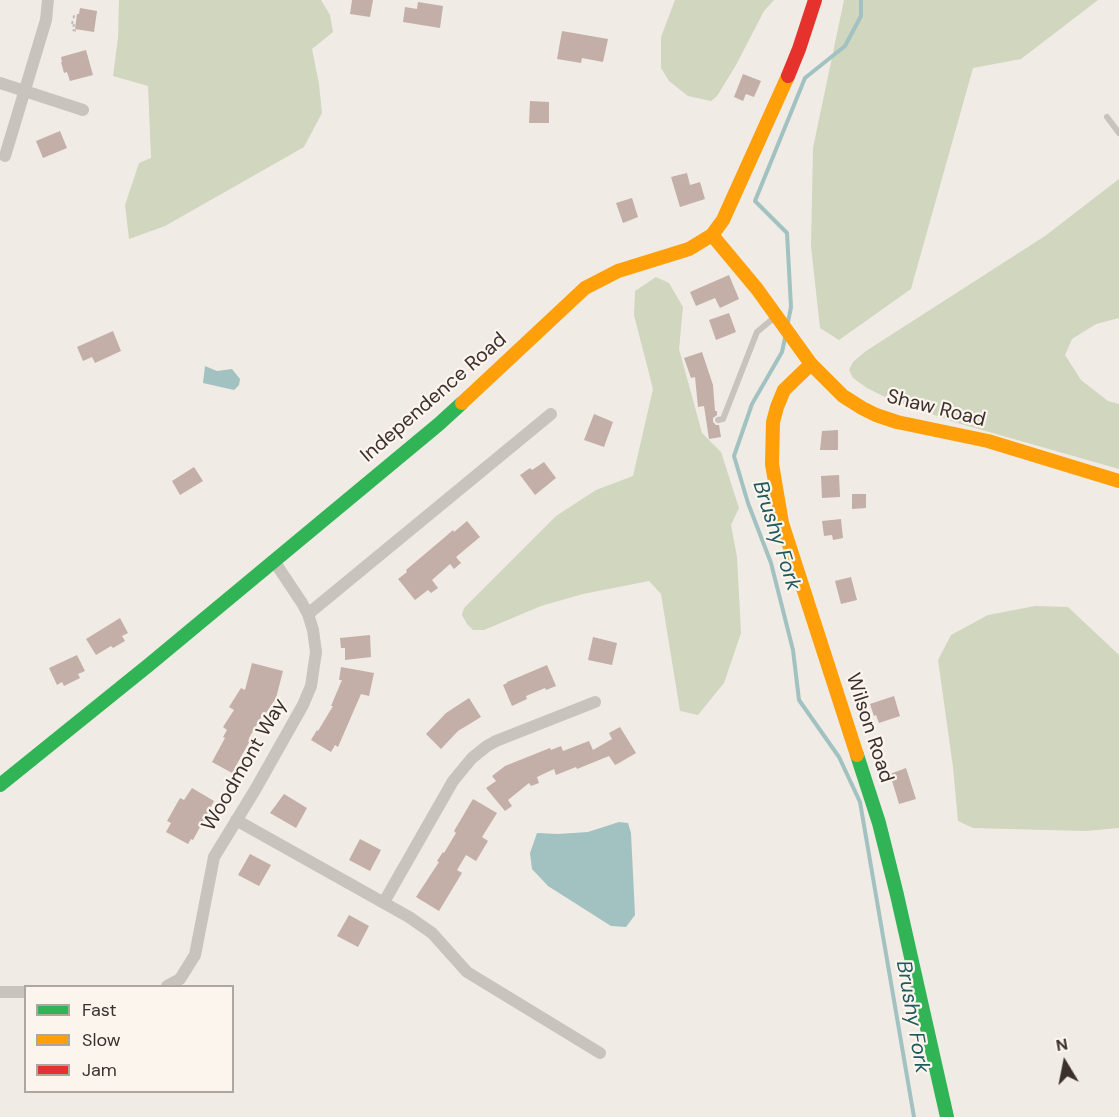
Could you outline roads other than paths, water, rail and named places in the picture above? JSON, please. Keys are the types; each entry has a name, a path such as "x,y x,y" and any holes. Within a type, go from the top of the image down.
{"street":[{"path":"5,156 46,20 48,0"},
{"name":"Independence Road","path":"0,785 150,664 439,424 585,288 618,272 689,249 712,235 723,220 777,102 799,50 815,0"},
{"path":"0,83 83,110"},
{"name":"Shaw Road","path":"712,235 757,289 811,364 843,396 862,408 897,422 988,441 1119,481"},
{"name":"Wilson Road","path":"811,364 784,390 777,407 773,422 772,442 776,493 782,523 879,823 947,1117"},
{"path":"308,614 551,414"},
{"name":"Woodmont Way","path":"170,985 180,979 195,955 214,857 255,790 303,705 311,686 316,652 308,614 274,561"},
{"path":"384,902 453,781 472,758 496,741 595,702"},
{"path":"236,820 421,924 467,972 600,1053"},
{"path":"0,992 24,993"}],"lane":[{"path":"1107,117 1119,133"},
{"path":"718,420 723,419 757,332 777,316"}],"water":[{"path":"205,366 217,371 232,369 240,379 239,385 234,390 203,383"},
{"path":"619,822 628,823 631,833 635,915 626,927 611,926 548,886 532,869 530,853 537,833 588,832"}],"waterway":[{"name":"Brushy Fork","path":"788,322 791,307 787,233 755,201 805,78 845,46 861,16 861,0"},
{"name":"Brushy Fork","path":"785,338 782,352 752,404 734,456 748,503 771,563 793,650 799,700 839,757 860,802 914,1117"}]}
